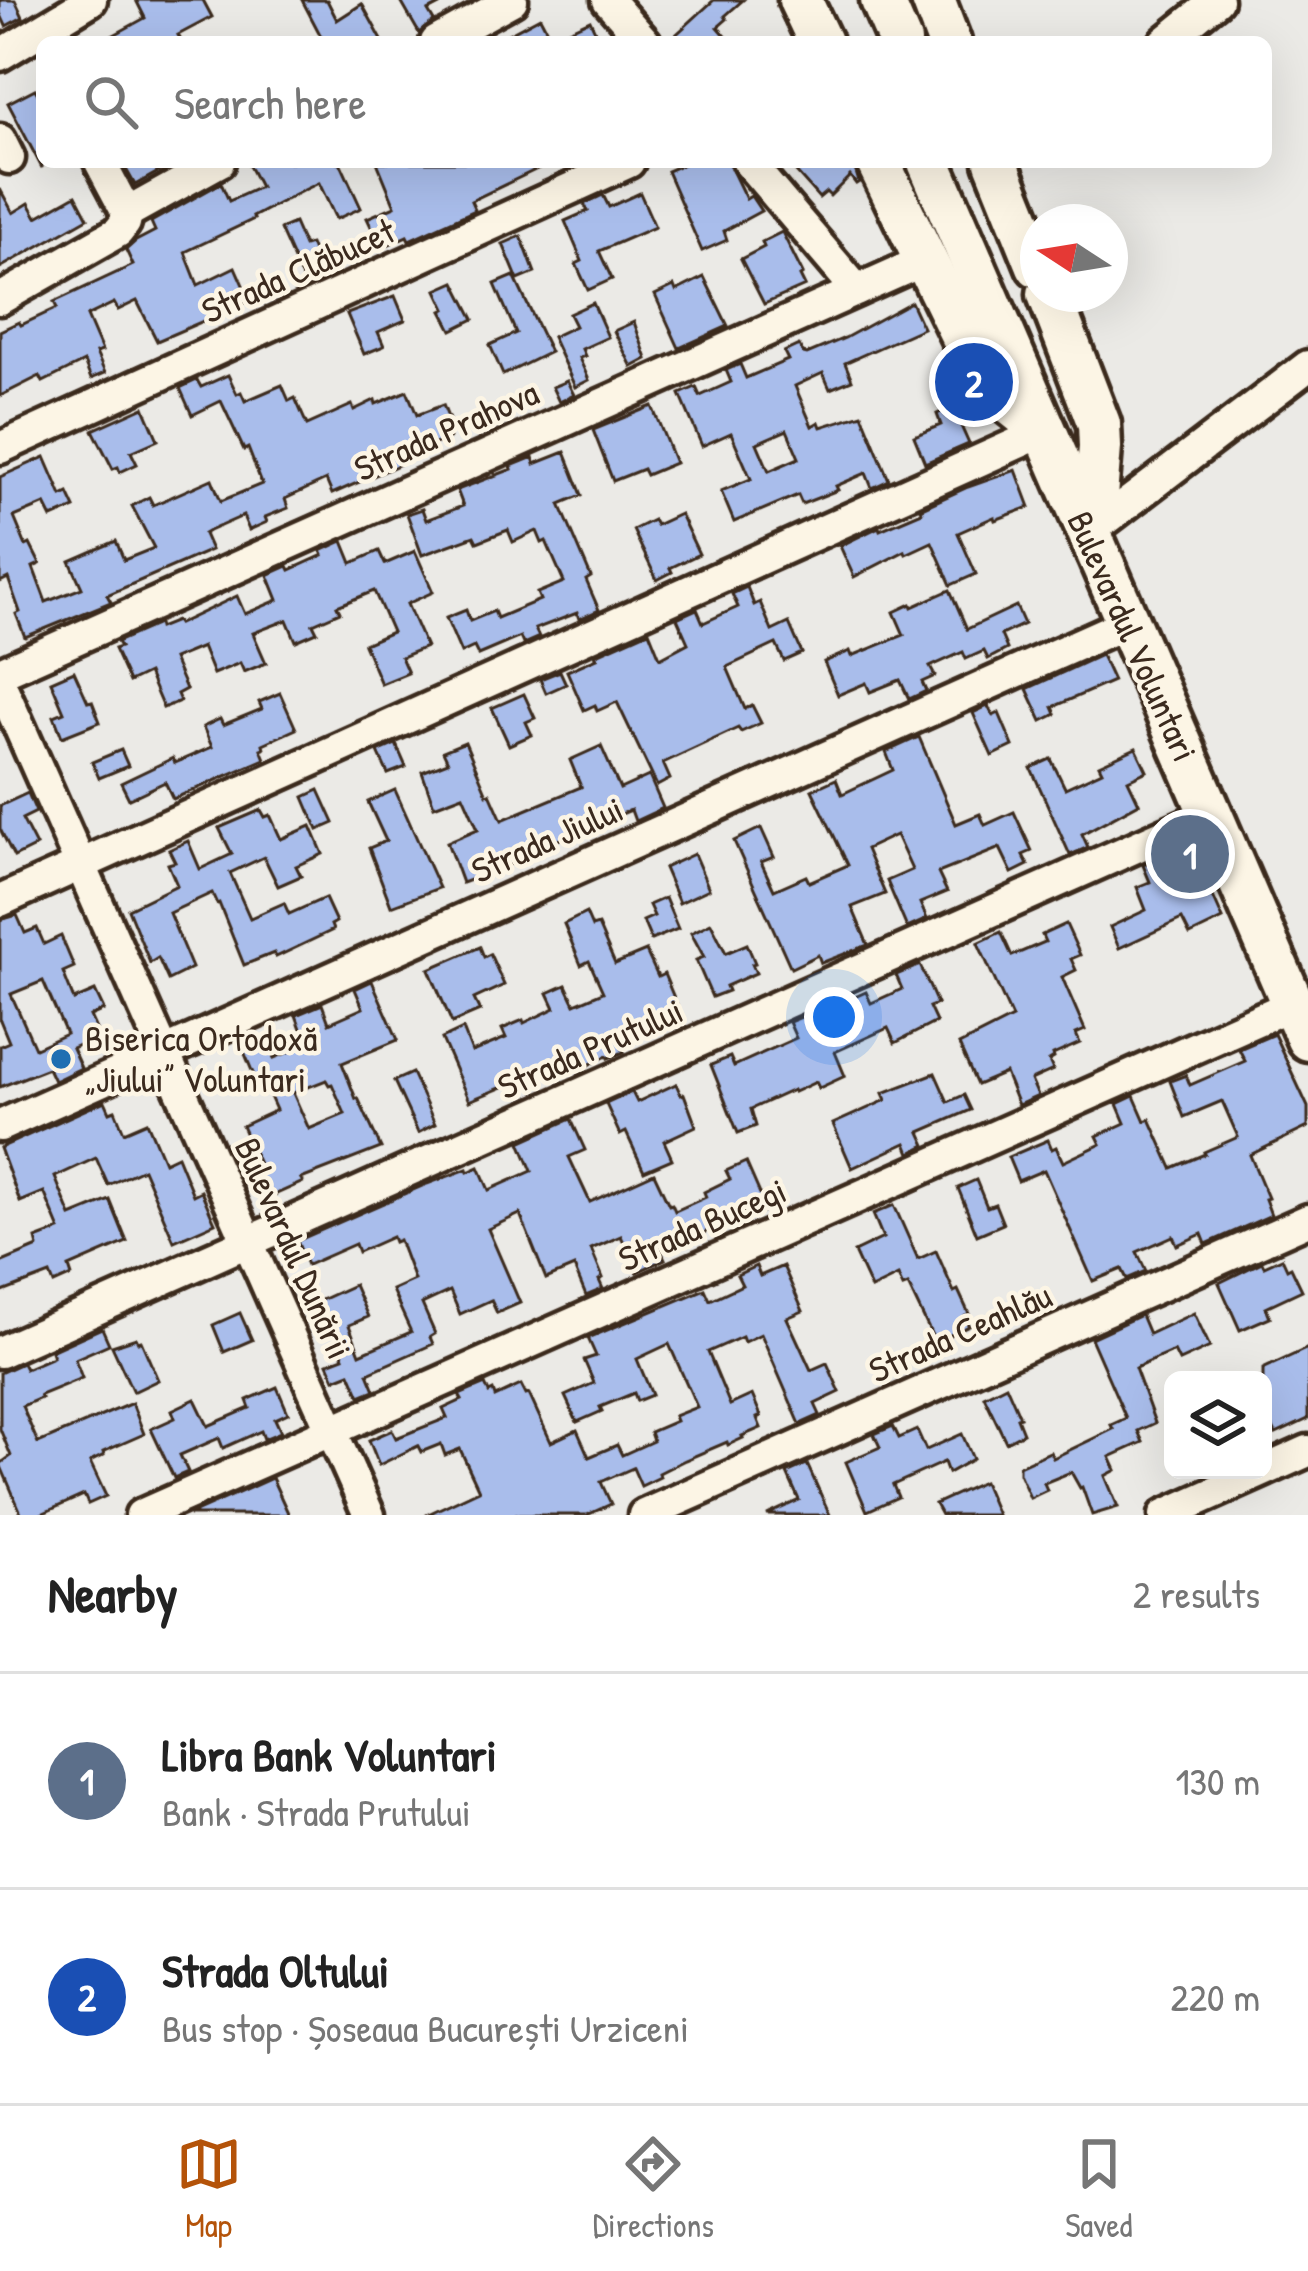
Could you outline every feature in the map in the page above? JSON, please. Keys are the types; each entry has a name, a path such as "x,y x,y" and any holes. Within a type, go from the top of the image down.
{"highway":[{"path":"800,0 817,36"},
{"path":"859,0 874,36"},
{"path":"882,0 897,36"},
{"path":"881,168 981,375 1000,396 1054,426"},
{"path":"932,168 1054,426"},
{"path":"954,168 1054,426"},
{"path":"1005,168 1020,213"},
{"path":"1056,312 1099,424 1102,507"},
{"name":"Bulevardul Voluntari","path":"1054,426 1102,507 1303,1006"},
{"name":"Bulevardul Voluntari","path":"1054,426 1126,623 1210,814 1303,1006"}],"street":[{"path":"48,36 91,0"},
{"path":"447,36 512,0"},
{"path":"608,0 639,36"},
{"path":"1172,36 1217,0"},
{"path":"0,55 36,45"},
{"path":"0,299 125,224 127,213 103,168"},
{"path":"127,213 208,168"},
{"name":"Strada Clăbucet","path":"0,448 615,168"},
{"path":"753,168 857,290"},
{"name":"Strada Prahova","path":"0,673 925,260"},
{"path":"1102,507 1308,366"},
{"path":"0,901 1054,426"},
{"name":"Strada Jiului","path":"0,1126 1126,623"},
{"name":"Bulevardul Dunării","path":"0,683 369,1515"},
{"name":"Strada Prutului","path":"0,1352 1210,814"},
{"name":"Strada Bucegi","path":"141,1515 1303,1006"},
{"name":"Strada Ceahlău","path":"644,1515 1308,1220"},
{"path":"1165,1515 1308,1451"}],"building":[{"path":"0,0 15,0 23,17 6,26"},
{"path":"136,0 203,0 212,17 179,36 112,36 145,18"},
{"path":"302,0 327,0 337,20 362,4 380,36 321,36"},
{"path":"400,0 449,0 428,11 434,21 419,33"},
{"path":"714,0 743,0 718,27 726,36 675,36"},
{"path":"540,17 550,36 504,36"},
{"path":"590,20 597,36 555,36"},
{"path":"36,91 36,157 8,103"},
{"path":"125,168 165,168 135,185"},
{"path":"250,168 343,168 361,208 336,219 319,183 302,191 185,252 198,285 235,267 250,301 157,341 137,301 118,310 114,303 87,316 102,351 96,353 105,373 91,379 84,362 0,396 0,331 57,308 54,302 133,265 126,250 155,231 151,222 221,183 229,201 260,187"},
{"path":"379,168 540,168 471,201 475,210 381,248 367,218 395,206"},
{"path":"731,168 746,199 751,196 761,211 724,231 727,240 702,251 667,171"},
{"path":"792,168 855,168 859,182 850,176 830,196 826,192 819,198"},
{"path":"0,189 13,213 29,203 37,217 76,195 88,218 0,268"},
{"path":"640,193 655,227 599,251 612,279 588,290 565,221 588,211 584,204 603,195 609,207"},
{"path":"294,223 316,259 311,261 318,279 305,285 280,229"},
{"path":"782,232 805,286 764,304 741,259"},
{"path":"521,236 535,273 518,280 503,244"},
{"path":"514,276 550,352 503,375 490,345 516,333 495,284"},
{"path":"704,277 728,326 679,348 655,295"},
{"path":"455,282 474,319 452,330 437,290"},
{"path":"395,296 405,320 378,332 384,346 364,354 347,314"},
{"path":"911,302 923,328 845,363 852,380 830,389 823,373 795,386 812,426 862,414 889,480 872,488 866,473 802,504 798,495 734,522 721,491 751,479 731,433 702,446 680,394 696,387 700,396 731,382 726,370 740,364 746,378 788,360 784,352 799,345 807,354","holes":["787,430 799,458 769,471 757,443"]},
{"path":"593,303 608,337 582,349 585,356 579,358 589,380 575,387 552,337 575,326 569,314"},
{"path":"634,322 647,359 632,367 614,331"},
{"path":"228,375 245,401 282,385 289,401 295,398 307,425 352,405 354,410 407,391 417,415 443,405 451,425 446,427 450,438 332,494 326,480 285,499 288,508 249,530 243,516 209,531 204,534 211,550 107,595 111,602 25,637 8,578 0,582 0,477 45,457 62,496 68,493 75,508 52,518 45,504 14,517 40,564 33,567 46,602 82,588 70,561 116,541 124,560 154,548 132,506 149,497 153,505 212,479 221,501 262,484 221,401 192,415 180,388 197,380 201,387"},
{"path":"567,381 574,395 559,402 552,387"},
{"path":"964,402 972,421 961,426 969,444 925,463 914,436 941,425 937,414"},
{"path":"652,406 675,463 613,481 593,430"},
{"path":"144,407 158,440 131,452 137,464 120,472 118,467 113,469 93,430"},
{"path":"565,452 582,495 560,504 591,577 586,580 599,610 535,629 539,637 523,644 520,637 478,655 474,647 461,653 446,618 466,610 470,621 494,611 497,618 540,600 537,593 564,582 537,531 513,542 508,530 477,542 474,536 422,555 407,514 422,509 426,520 463,506 457,490 533,457 535,464"},
{"path":"1016,470 1030,507 958,533 976,574 951,585 932,542 854,577 840,546"},
{"path":"680,514 699,554 657,580 633,530"},
{"path":"343,541 352,563 379,551 385,564 415,551 433,592 407,604 426,647 401,657 408,673 381,684 364,644 392,632 374,591 337,606 340,612 313,624 317,632 296,641 287,620 253,633 266,663 244,672 240,663 213,674 202,647 173,659 186,689 177,694 180,701 163,708 148,673 129,682 114,649 120,647 117,642 158,624 159,628 178,624 237,596 245,614 278,600 268,575 288,566 290,570"},
{"path":"747,587 754,605 760,602 772,631 789,623 802,653 784,661 776,644 727,667 745,709 752,705 761,723 741,732 738,728 663,763 670,779 657,786 617,702 597,711 595,705 584,710 567,671 649,631 660,658 688,643 677,618 697,609 703,623 738,607 732,594"},
{"path":"950,590 967,629 1016,606 1024,624 1001,635 1007,649 988,659 984,651 966,659 963,652 930,667 935,676 922,682 926,691 909,699 900,680 870,692 866,683 838,695 824,662 904,635 894,612"},
{"path":"1101,655 1113,681 1053,707 1056,714 1042,721 1027,689"},
{"path":"74,671 100,722 62,737 54,716 64,712 51,681"},
{"path":"560,671 566,684 546,693 540,679"},
{"path":"280,693 296,729 263,744 265,759 173,799 165,782 129,799 121,783 173,758 175,763 212,747 203,727 220,719 223,725 262,709 259,702"},
{"path":"524,694 535,718 526,722 532,735 509,745 492,708"},
{"path":"988,706 993,716 999,713 1013,746 992,756 973,713"},
{"path":"919,737 956,824 980,814 985,825 1014,812 1032,851 1023,855 1028,865 1012,873 1000,848 938,873 947,892 920,903 927,919 907,928 887,881 912,870 896,835 866,849 885,894 852,907 868,945 821,963 818,955 791,968 734,841 761,828 774,857 761,862 774,890 806,876 809,882 848,865 812,790 836,779 842,794 893,770 886,752"},
{"path":"465,742 502,820 581,787 570,760 601,746 620,789 649,776 663,808 635,821 631,810 462,883 447,842 478,829 463,795 434,806 422,772 448,762 443,751"},
{"path":"396,744 406,767 388,774 378,752"},
{"path":"1136,748 1147,771 1128,780 1139,803 1082,834 1088,847 1070,855 1031,768 1051,759 1065,788"},
{"path":"121,750 128,766 99,778 92,762"},
{"path":"319,790 334,823 318,830 304,797"},
{"path":"395,790 439,888 391,906 369,848 386,841 368,802"},
{"path":"28,793 36,812 22,819 36,846 14,857 0,829 0,806"},
{"path":"261,810 265,817 270,815 281,839 311,826 323,854 296,866 301,876 278,886 264,857 230,873 250,918 284,903 289,914 325,898 336,922 331,925 333,930 276,957 274,953 244,965 212,893 169,913 192,968 168,980 158,958 150,963 128,909 177,885 168,864 175,862 169,850 188,841 200,869 232,854 219,828"},
{"path":"1190,844 1223,919 1190,935 1182,919 1119,948 1110,927 1146,910 1137,887 1150,882 1143,865"},
{"path":"694,854 709,889 679,903 664,868"},
{"path":"665,898 678,929 651,940 643,921 654,916 649,905"},
{"path":"586,913 592,927 598,925 615,964 646,951 658,977 664,974 677,1005 670,1008 673,1016 620,1043 624,1052 582,1068 579,1062 553,1075 549,1068 469,1101 442,1039 463,1029 472,1052 506,1038 502,1029 555,1008 548,993 566,985 575,1004 603,992 589,961 581,965 564,924"},
{"path":"17,915 25,933 37,928 44,944 61,936 74,967 63,972 74,1000 95,991 104,1010 90,1016 99,1036 72,1048 81,1068 54,1081 48,1068 0,1087 0,1046 9,1042 0,1020 0,920","holes":["43,981 66,1034 35,1048 11,994"]},
{"path":"711,923 726,953 747,944 756,973 712,997 696,960 704,957 691,933"},
{"path":"1066,924 1080,955 1071,959 1076,970 1062,977 1085,1030 1076,1034 1080,1043 1053,1055 1049,1061 1053,1070 1031,1080 1038,1096 1018,1105 1005,1073 977,1085 959,1045 1012,1018 978,943 1001,932 1012,956 1045,942 1042,935"},
{"path":"480,947 484,957 490,954 504,985 474,999 480,1011 452,1023 429,969"},
{"path":"920,965 937,1004 929,1007 936,1022 895,1043 888,1028 835,1052 845,1076 819,1088 816,1082 793,1090 751,1109 756,1126 738,1133 711,1065 730,1057 734,1066 796,1038 789,1022 816,1011 866,992 871,1003 902,989 896,975"},
{"path":"372,981 398,1040 342,1063 381,1148 301,1179 303,1182 263,1200 250,1171 260,1166 242,1126 276,1110 263,1081 257,1083 243,1049 266,1039 274,1058 307,1045 296,1015 322,1004 329,1023 363,1008 355,989","holes":["326,1080 345,1114 309,1129 293,1093"]},
{"path":"1274,1034 1308,1107 1308,1127 1250,1155 1271,1215 1206,1244 1202,1234 1177,1245 1173,1236 1137,1252 1146,1271 1127,1279 1122,1269 1093,1281 1044,1170 1018,1181 1008,1157 1048,1140 1063,1162 1101,1144 1097,1136 1125,1123 1117,1104 1134,1096 1172,1168 1205,1154 1238,1137 1222,1101 1184,1117 1170,1081 1186,1075 1190,1085 1245,1061 1239,1049"},
{"path":"412,1073 435,1124 418,1133 394,1081"},
{"path":"935,1073 948,1102 964,1095 971,1110 920,1132 926,1145 910,1153 906,1143 852,1168 833,1124 886,1100 883,1093"},
{"path":"676,1084 696,1126 664,1141 672,1159 644,1171 606,1104 632,1092 637,1102"},
{"path":"105,1101 110,1112 115,1110 124,1132 147,1122 164,1162 177,1156 193,1195 201,1191 215,1223 174,1241 143,1169 108,1185 96,1158 55,1177 71,1216 110,1200 127,1242 69,1267 72,1276 54,1284 50,1274 0,1293 0,1263 38,1247 36,1239 60,1230 44,1192 20,1202 0,1148"},
{"path":"571,1119 585,1150 569,1157 590,1202 654,1173 675,1211 706,1197 704,1192 730,1179 726,1171 746,1162 767,1210 747,1219 744,1212 692,1239 689,1232 659,1246 665,1259 637,1272 621,1236 591,1249 603,1289 586,1296 574,1267 546,1279 520,1214 488,1229 520,1303 497,1313 491,1300 460,1314 450,1291 422,1304 435,1334 430,1337 433,1344 368,1373 375,1390 360,1396 350,1373 335,1379 328,1363 344,1357 319,1301 354,1285 368,1317 349,1325 360,1354 411,1332 392,1290 414,1280 399,1240 394,1242 392,1237 358,1252 355,1244 307,1265 297,1241 467,1169 479,1167 489,1190 532,1171 520,1142"},
{"path":"976,1180 987,1207 995,1204 1003,1224 977,1235 958,1188"},
{"path":"894,1205 918,1259 936,1251 969,1314 964,1317 969,1326 935,1342 908,1285 903,1287 898,1276 871,1289 854,1252 883,1238 873,1214"},
{"path":"1282,1258 1302,1290 1266,1307 1270,1317 1240,1330 1219,1283 1262,1262 1264,1266"},
{"path":"756,1266 760,1276 783,1266 803,1311 787,1318 811,1370 827,1363 840,1392 815,1404 820,1415 800,1424 761,1334 708,1352 730,1405 752,1395 761,1428 685,1460 641,1486 633,1468 601,1482 611,1504 587,1515 426,1515 479,1490 460,1449 445,1455 441,1444 421,1452 418,1446 379,1465 369,1440 392,1430 396,1438 447,1418 443,1409 462,1400 459,1395 485,1384 495,1397 521,1385 551,1442 577,1430 589,1457 617,1445 622,1455 653,1441 650,1432 697,1407 669,1344 637,1359 652,1395 637,1401 634,1393 577,1422 565,1396 594,1383 584,1360 596,1356 588,1338 705,1289 710,1300 742,1285 737,1275"},
{"path":"240,1313 252,1340 224,1352 213,1325"},
{"path":"1194,1313 1210,1347 1179,1361 1174,1351 1135,1368 1155,1423 1138,1431 1143,1442 1110,1457 1116,1470 1105,1476 1118,1507 1092,1515 1071,1472 1044,1483 1047,1490 1030,1498 1019,1466 1050,1452 1053,1458 1126,1418 1091,1338 1141,1315 1149,1334"},
{"path":"102,1328 109,1344 75,1359 82,1378 22,1406 38,1443 132,1403 144,1434 90,1462 106,1496 88,1504 84,1495 39,1515 22,1515 0,1464 11,1456 0,1429 0,1373 53,1357 51,1351"},
{"path":"136,1338 158,1380 133,1392 112,1346"},
{"path":"1308,1348 1308,1419 1276,1434 1272,1371 1263,1369"},
{"path":"1006,1385 1023,1433 1006,1442 984,1396"},
{"path":"277,1387 288,1413 275,1419 281,1432 264,1439 261,1431 223,1448 219,1438 180,1455 188,1472 174,1478 151,1429 175,1418 172,1410 195,1399 208,1426 250,1408 247,1400"},
{"path":"893,1426 899,1438 917,1430 926,1450 962,1434 973,1459 948,1473 944,1462 893,1485 898,1497 867,1511 846,1462 880,1447 874,1434"},
{"path":"807,1464 830,1515 767,1515 799,1500 787,1473"},
{"path":"272,1478 289,1515 189,1515"},
{"path":"983,1482 997,1515 941,1515 935,1504"}],"place":[{"name":"Strada Oltului","path":"974,382"},
{"name":"Libra Bank Voluntari","path":"1190,854"},
{"name":"Biserica Ortodoxă „Jiului” Voluntari","path":"61,1059"}]}
